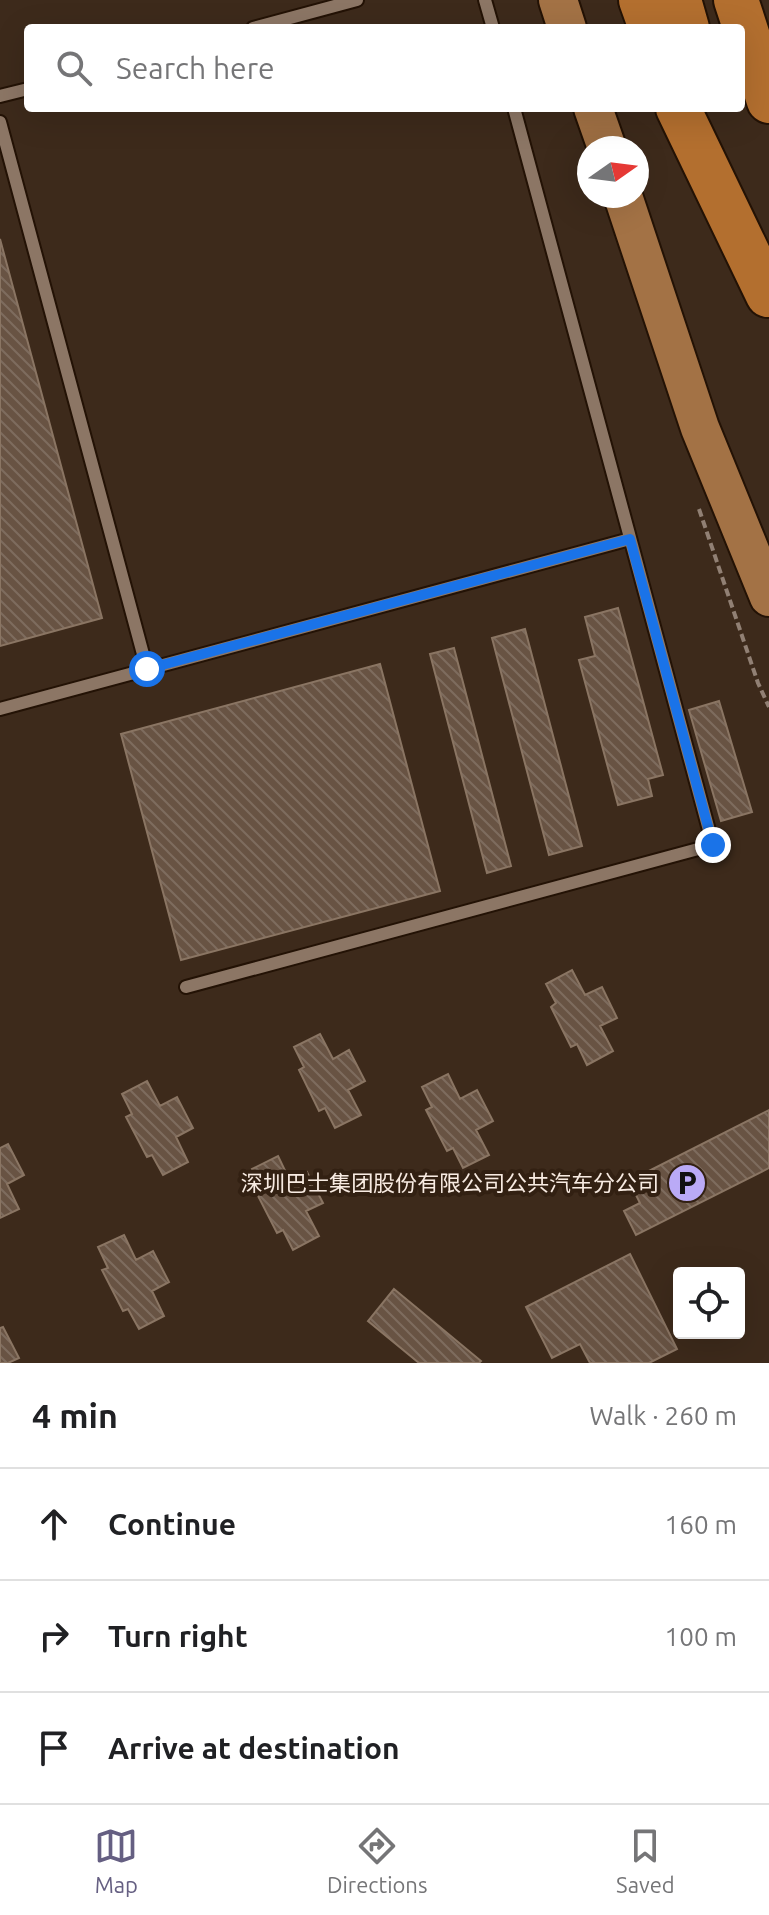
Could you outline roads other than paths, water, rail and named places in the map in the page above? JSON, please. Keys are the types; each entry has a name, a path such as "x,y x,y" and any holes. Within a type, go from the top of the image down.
{"highway":[{"path":"641,0 650,24"},
{"path":"679,0 686,24"},
{"path":"736,0 744,24"},
{"path":"745,28 769,101"},
{"path":"680,112 769,296"},
{"path":"711,112 769,296"}],"main road":[{"path":"558,0 566,24"},
{"path":"594,112 603,136"},
{"path":"627,208 700,428 769,597"}],"lane":[{"path":"268,24 357,0"},
{"path":"485,0 492,24"},
{"path":"0,96 24,90"},
{"path":"186,987 713,845 515,112"},
{"path":"0,122 147,669"},
{"path":"0,709 630,539"}],"place":[{"name":"深圳巴士集团股份有限公司公共汽车分公司","path":"687,1183"}]}
